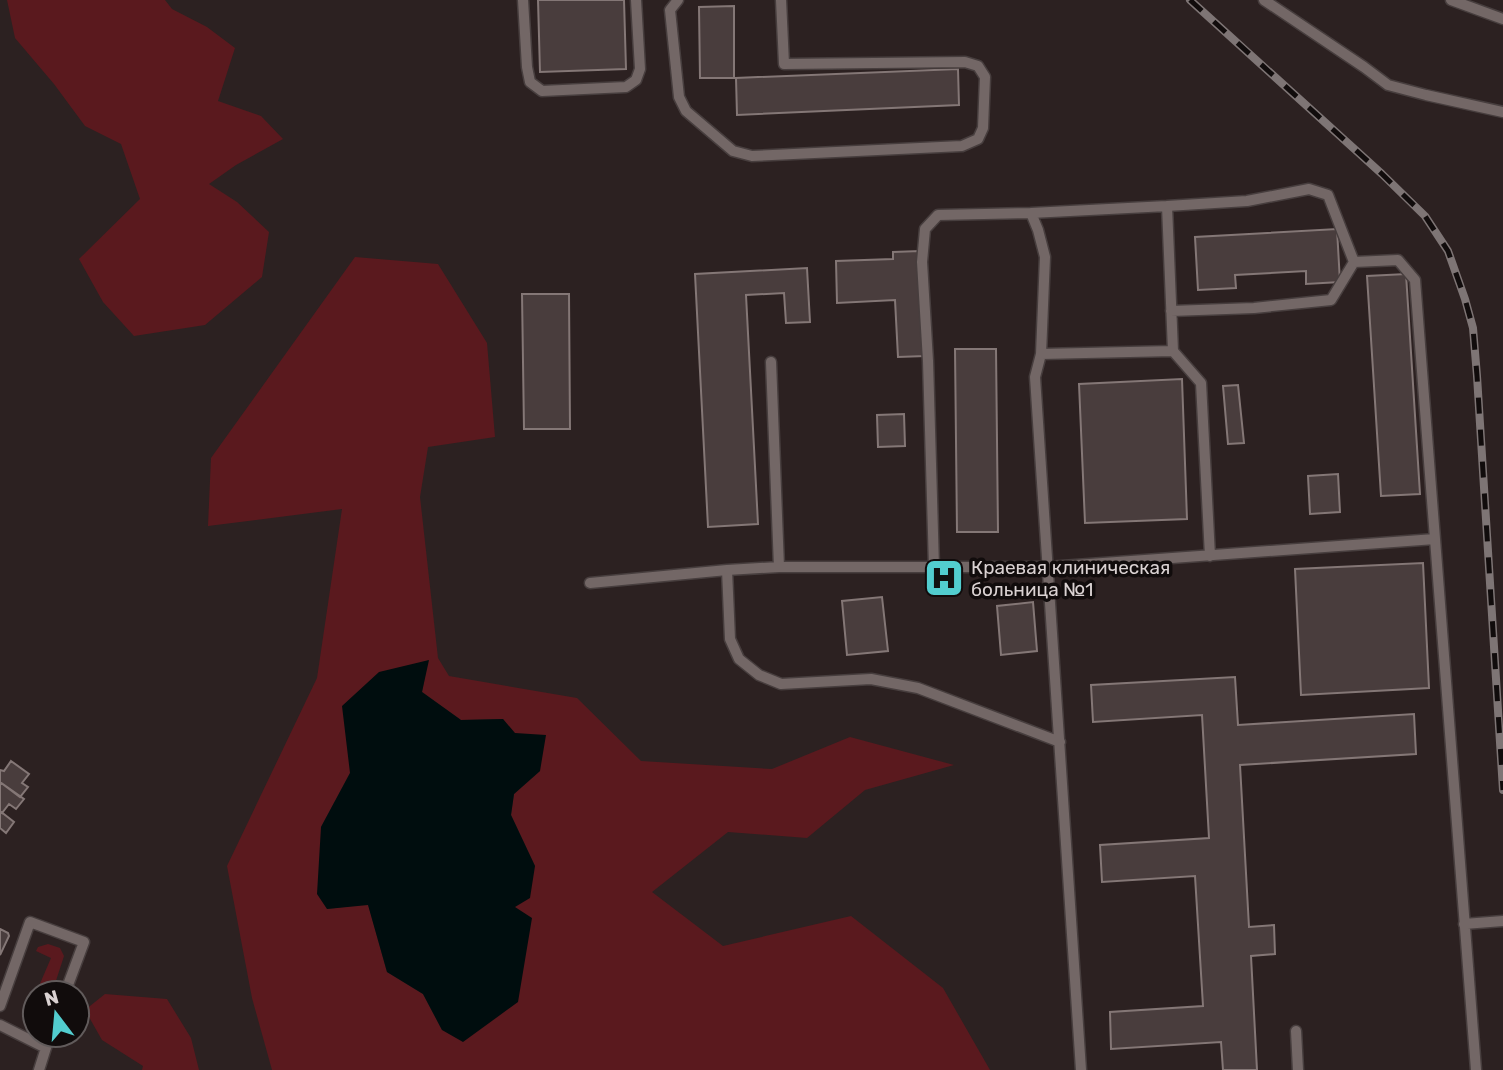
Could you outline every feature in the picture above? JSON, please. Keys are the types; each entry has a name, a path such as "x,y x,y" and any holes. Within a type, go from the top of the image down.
{"lane":[{"path":"523,0 530,82 542,90 626,88 636,80 640,69 636,0"},
{"path":"678,0 670,10 678,97 686,111 733,151 752,156 949,147 962,146 978,139 983,128 985,77 978,66 965,62 784,64 781,0"},
{"path":"1264,0 1388,85 1503,112"},
{"path":"1451,0 1503,19"},
{"path":"934,567 928,361 922,262 925,229 938,215 1031,213 1247,201 1309,189 1328,195 1354,262"},
{"path":"1167,206 1173,351 1201,383 1210,555"},
{"path":"1031,213 1045,257 1041,354 1035,377 1081,1070"},
{"path":"1354,262 1398,260 1415,280 1476,1070"},
{"path":"1171,311 1254,308 1331,300 1354,262"},
{"path":"1041,354 1173,351"},
{"path":"771,362 779,567"},
{"path":"590,583 779,567 1048,567 1435,539"},
{"path":"727,570 730,639 739,659 759,675 781,684 872,679 918,688 1060,742"},
{"path":"1464,924 1503,921"},
{"path":"0,1006 30,922 84,942 70,979"},
{"path":"0,1025 21,1036"},
{"path":"1296,1031 1298,1070"},
{"path":"39,1070 46,1049"}],"shaded area":[{"path":"7,0 165,0 172,9 207,27 235,48 218,101 261,116 283,139 236,165 209,184 237,202 269,232 262,277 205,325 134,336 103,302 79,259 140,199 121,144 85,126 15,38"},
{"path":"355,257 438,264 487,343 495,437 428,447 420,497 438,658 449,676 577,698 641,761 772,769 850,737 954,765 865,790 807,838 728,832 652,892 723,946 851,916 943,988 990,1070 272,1070 252,998 227,866 317,678 342,509 208,526 211,458","holes":["428,660 422,692 461,720 503,719 540,771 514,794 511,815 535,866 442,1030 423,994 387,972 368,904 327,909 321,827 350,773"]},
{"path":"429,660 422,692 461,720 503,719 515,733 546,735 540,771 514,794 511,815 535,866 530,898 515,907 532,918 518,1002 463,1042 442,1030 423,994 387,972 368,905 327,909 317,894 321,827 350,773 342,706 379,672"},
{"path":"48,944 60,948 64,956 57,979 42,979 51,958 36,951 38,947"},
{"path":"105,994 167,999 191,1038 199,1070 142,1070 143,1066 102,1040 91,1021 91,1005"}],"building":[{"path":"538,0 624,0 626,69 540,72"},
{"path":"734,6 734,78 700,78 699,7"},
{"path":"958,69 959,105 737,115 736,78"},
{"path":"1337,229 1340,282 1306,284 1306,271 1235,275 1236,288 1198,290 1195,237"},
{"path":"920,251 925,356 898,357 895,300 837,303 836,261 893,259 893,252"},
{"path":"807,268 810,322 786,323 784,293 746,295 758,524 708,527 695,274"},
{"path":"1406,274 1420,494 1381,496 1367,276"},
{"path":"522,294 569,294 570,429 524,429"},
{"path":"955,349 996,349 998,532 957,532"},
{"path":"1182,379 1187,519 1085,523 1079,384"},
{"path":"1238,385 1244,443 1228,444 1223,386"},
{"path":"904,414 905,446 878,447 877,415"},
{"path":"1338,474 1340,512 1310,514 1308,476"},
{"path":"1423,563 1429,688 1301,695 1295,569"},
{"path":"882,597 888,651 847,655 842,601"},
{"path":"1033,602 1037,651 1001,655 997,606"},
{"path":"1235,677 1238,725 1414,714 1416,754 1240,765 1249,927 1274,925 1275,954 1251,956 1257,1070 1223,1070 1221,1042 1111,1049 1110,1012 1203,1006 1195,876 1102,882 1100,845 1209,838 1202,715 1093,722 1091,685"},
{"path":"11,761 29,774 22,783 28,787 20,797 0,782 0,770 4,771"},
{"path":"0,782 24,799 16,809 9,804 2,813 0,811"},
{"path":"0,811 14,822 6,833 0,828"},
{"path":"0,929 9,936 0,955"}],"railway":[{"path":"1190,0 1382,174 1425,216 1448,251 1473,328 1503,790"}],"place":[{"name":"Краевая клиническая больница №1","path":"944,578"}]}
